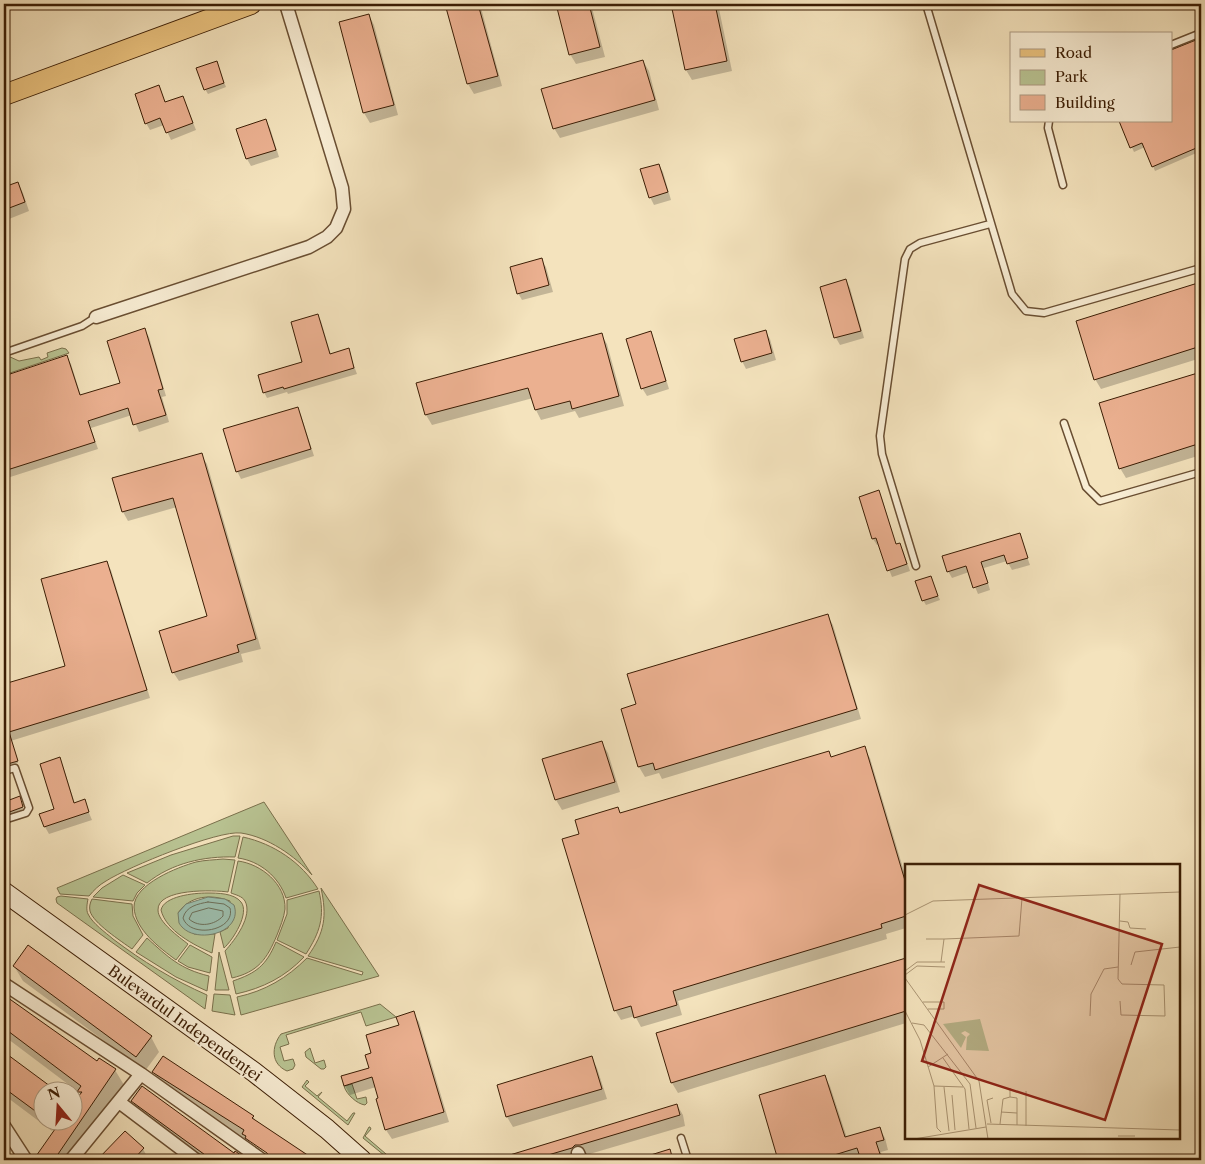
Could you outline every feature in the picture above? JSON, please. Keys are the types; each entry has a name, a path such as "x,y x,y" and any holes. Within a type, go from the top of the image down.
{"main road":[{"path":"4,95 251,4"},
{"name":"Bulevardul Independenței","path":"4,892 254,1072 327,1129 362,1160"}],"street":[{"path":"96,317 309,247 327,237 336,228 344,209 342,188 286,4"},
{"path":"4,984 141,1074 262,1160"},
{"path":"71,1160 141,1074"},
{"path":"119,1102 196,1160"},
{"path":"4,1126 26,1160"}],"lane":[{"path":"926,4 1012,294 1026,311 1044,313 1201,268"},
{"path":"1172,45 1201,33"},
{"path":"1050,122 1048,128 1063,185"},
{"path":"916,566 882,454 880,436 905,259 910,249 920,244 990,224"},
{"path":"4,353 82,326 96,317"},
{"path":"1064,423 1086,487 1100,501 1201,472"},
{"path":"4,771 15,768 29,808 26,813 4,820"},
{"path":"681,1138 688,1160"}],"green space":[{"path":"62,348 66,349 69,353 4,375 4,357 8,356 19,361 39,357 41,360 48,357 47,353"},
{"path":"264,802 312,875 298,861 280,848 251,835 241,833 213,837 152,859 106,881 89,896 60,894 57,888"},
{"path":"233,836 240,836 235,857 189,862 167,870 147,883 127,873 171,855"},
{"path":"243,837 276,849 303,870 318,889 286,898 279,883 268,871 261,866 238,858"},
{"path":"223,859 235,860 228,892 188,892 176,894 160,903 158,910 161,919 188,944 176,960 149,938 144,931 135,915 136,899 149,884 168,872 196,862"},
{"path":"238,861 255,866 271,877 281,891 285,909 277,935 265,958 249,972 232,978 225,951 242,928 247,914 244,899 231,893"},
{"path":"123,875 145,885 137,893 133,901 93,897 102,888"},
{"path":"321,888 379,976 241,1015 237,997 275,983 292,972 307,958 362,975 363,972 308,956 318,939 323,924 324,907"},
{"path":"319,891 321,900 320,924 315,939 306,954 277,940 287,914 287,900"},
{"path":"207,893 225,894 234,897 241,902 243,907 239,926 232,939 224,948 220,932 228,928 230,901 216,897 195,899 178,913 194,934 215,934 212,953 197,946 175,931 164,918 161,910 163,905 173,898"},
{"path":"57,897 88,899 87,912 96,924 113,939 147,962 182,983 207,995 205,1009 57,903"},
{"path":"92,899 132,904 133,916 143,935 132,949 92,916 90,905"},
{"path":"147,938 168,957 182,966 209,976 207,991 176,977 136,952"},
{"path":"276,942 304,957 273,981 236,994 233,981 259,968 268,957"},
{"path":"190,945 212,957 210,973 188,967 178,961"},
{"path":"219,952 229,990 215,990"},
{"path":"214,994 230,995 235,1015 212,1011"},
{"path":"380,1004 396,1017 366,1026 361,1012 286,1035 289,1044 280,1047 284,1061 293,1059 295,1065 293,1069 287,1071 275,1060 275,1044 281,1034"},
{"path":"310,1048 315,1063 324,1060 326,1067 324,1069 321,1069 306,1057 305,1052"},
{"path":"307,1080 309,1082 305,1086 317,1096 322,1092 318,1097 347,1121 355,1113 348,1125 302,1087"},
{"path":"352,1084 357,1099 366,1097 367,1103 365,1105 355,1101 347,1092 344,1086"},
{"path":"369,1127 371,1129 365,1136 393,1160 390,1160 363,1138"}],"water":[{"path":"208,897 225,899 234,905 235,915 231,923 224,930 215,934 194,934 186,930 179,923 178,913 186,904"}],"building":[{"path":"445,4 478,4 498,76 467,84"},
{"path":"556,4 589,4 600,47 569,55"},
{"path":"671,4 715,4 727,61 685,70"},
{"path":"369,14 394,105 363,113 339,22"},
{"path":"1201,38 1201,146 1152,167 1142,143 1130,148 1119,122 1172,122 1172,50"},
{"path":"643,60 655,100 553,129 541,89"},
{"path":"217,61 224,83 204,90 196,68"},
{"path":"159,85 165,102 183,96 193,123 166,133 160,118 145,124 135,94"},
{"path":"266,119 276,150 246,159 236,129"},
{"path":"659,164 668,192 649,198 640,169"},
{"path":"18,182 25,202 4,210 4,187"},
{"path":"542,258 549,285 517,294 510,267"},
{"path":"846,279 861,331 834,338 820,287"},
{"path":"1201,282 1201,346 1094,380 1076,321"},
{"path":"318,314 330,354 349,348 354,368 284,389 283,387 263,393 258,375 302,362 291,322"},
{"path":"145,328 163,389 158,390 166,415 133,425 128,408 88,421 95,442 4,471 4,376 67,355 80,395 120,383 107,341"},
{"path":"766,330 772,353 741,362 734,339"},
{"path":"651,331 666,381 641,389 626,339"},
{"path":"602,333 619,396 572,409 570,401 535,410 528,388 425,415 416,383"},
{"path":"1201,372 1201,443 1119,469 1099,403"},
{"path":"298,407 311,449 236,472 223,429"},
{"path":"202,453 256,639 237,645 239,652 172,673 159,631 207,616 173,498 122,512 112,478"},
{"path":"879,490 896,544 900,543 907,564 887,571 876,538 872,539 859,497"},
{"path":"1020,533 1028,558 1007,564 1004,555 981,562 988,583 973,588 966,566 947,572 942,556"},
{"path":"107,561 147,690 9,732 18,761 4,765 4,684 65,666 41,579"},
{"path":"931,576 938,596 922,601 915,581"},
{"path":"828,614 857,709 655,770 653,763 638,767 621,709 636,704 627,674"},
{"path":"602,741 615,782 555,800 542,759"},
{"path":"865,746 905,881 905,916 881,924 882,928 673,991 677,1005 634,1018 631,1006 614,1011 562,839 579,834 575,820 618,807 620,813 829,751 831,757"},
{"path":"60,757 74,803 85,799 89,812 44,827 39,814 54,809 40,764"},
{"path":"20,796 23,807 4,814 4,802"},
{"path":"28,945 152,1036 136,1057 13,966"},
{"path":"905,958 905,1011 671,1083 656,1033"},
{"path":"4,995 97,1061 99,1058 116,1069 82,1119 82,1082 76,1082 4,1028"},
{"path":"414,1011 444,1112 385,1130 372,1077 344,1086 341,1076 369,1068 365,1055 371,1053 366,1035 399,1025 396,1017"},
{"path":"4,1052 44,1082 32,1082 32,1109 4,1088"},
{"path":"163,1056 254,1116 252,1118 315,1160 270,1160 267,1153 245,1138 246,1136 242,1134 244,1130 152,1072"},
{"path":"592,1056 602,1089 506,1117 497,1085"},
{"path":"825,1075 845,1137 880,1127 884,1140 876,1142 882,1160 861,1160 857,1148 818,1160 778,1160 759,1095"},
{"path":"142,1086 234,1153 235,1151 248,1160 212,1160 131,1101"},
{"path":"677,1104 680,1115 575,1145 572,1148 531,1160 500,1160 500,1158"},
{"path":"125,1131 144,1148 133,1160 97,1160"},
{"path":"53,1132 73,1132 54,1160 34,1159"},
{"path":"670,1149 673,1160 642,1160 641,1158"}]}
